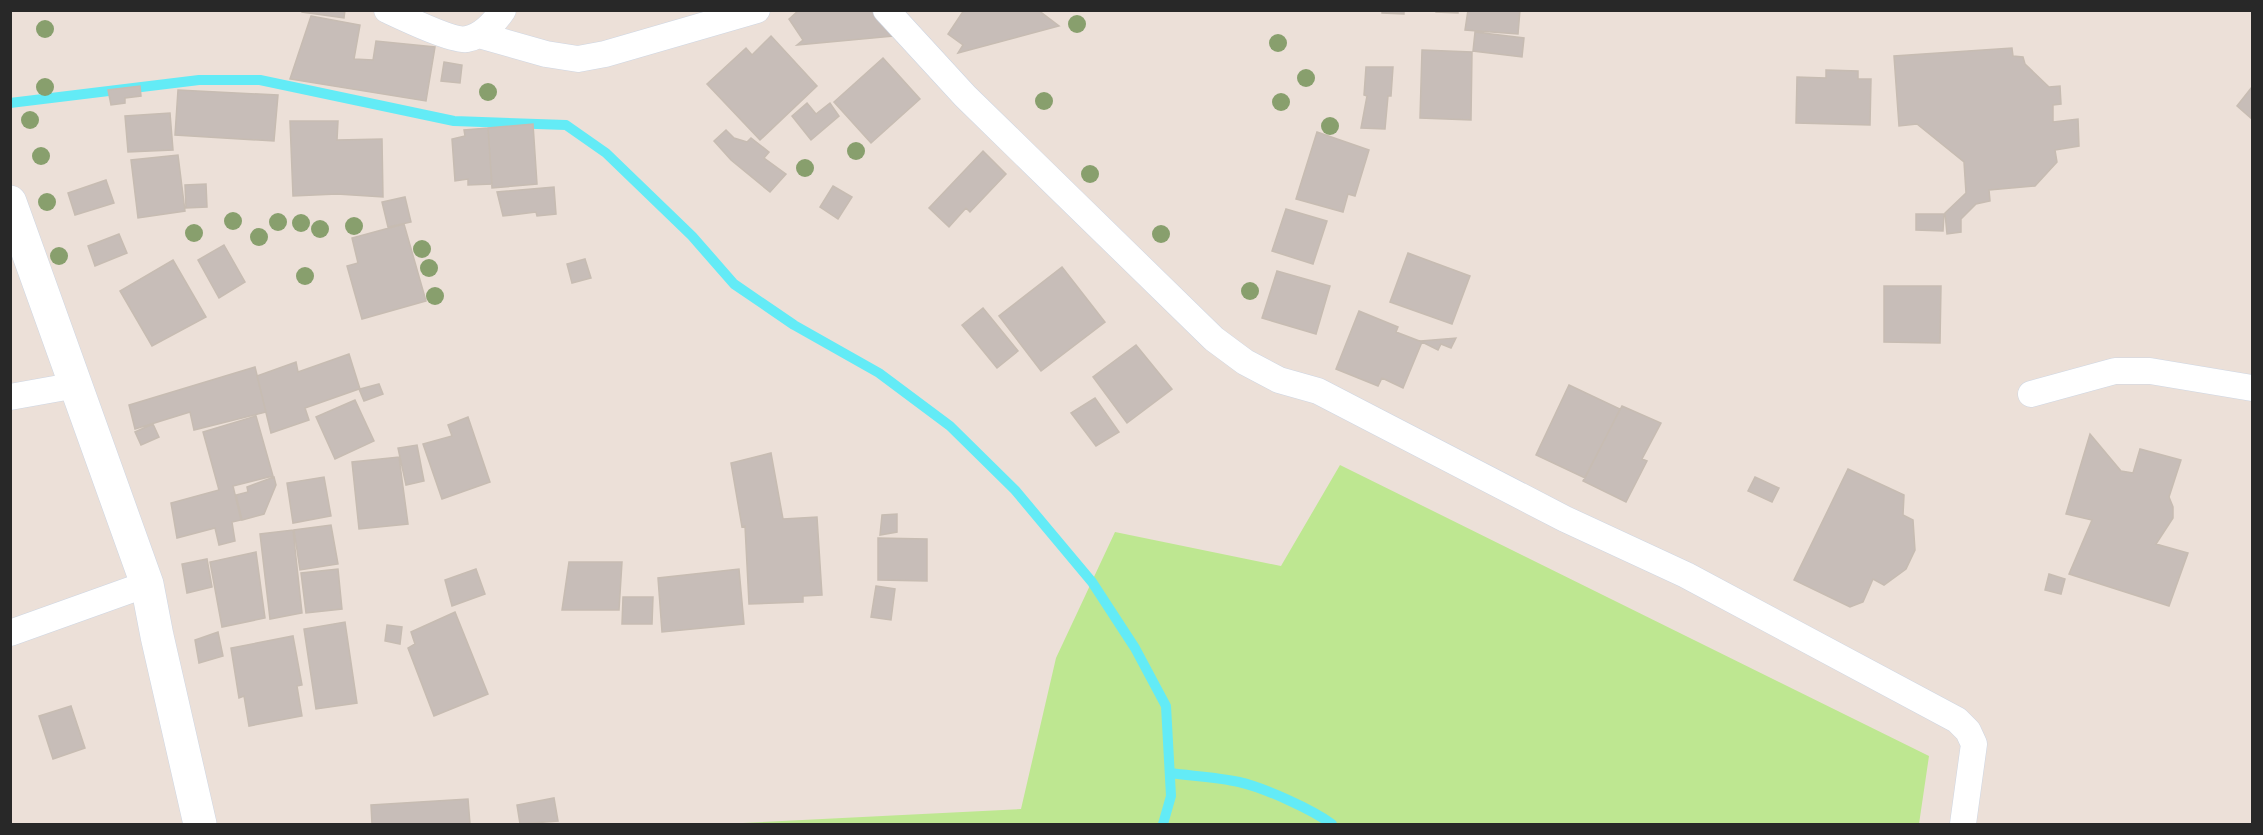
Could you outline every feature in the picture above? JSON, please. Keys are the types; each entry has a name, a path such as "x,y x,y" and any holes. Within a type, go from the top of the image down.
{"street":[{"path":"387,10 464,40 479,35 495,22 503,10"},
{"path":"479,35 546,54 578,59 605,54 757,10"},
{"path":"886,10 973,104 1214,339 1245,362 1279,380 1318,391 1565,519 1686,575 1957,720 1968,731 1974,744 1963,825"},
{"path":"10,202 147,584 201,825"},
{"path":"2031,394 2115,371 2150,371 2253,388"},
{"path":"10,397 77,385"},
{"path":"10,633 147,584"}],"green space":[{"path":"1340,465 1929,756 1919,824 722,824 1021,809 1056,658 1115,532 1281,566"}],"building":[{"path":"302,10 345,10 344,18 302,12"},
{"path":"799,10 874,10 895,36 797,45 803,40 789,19"},
{"path":"964,10 1038,10 1059,26 958,53 963,45 948,34"},
{"path":"1382,10 1404,10 1404,14 1382,13"},
{"path":"1436,10 1458,10 1458,13 1436,12"},
{"path":"1468,10 1520,10 1518,34 1465,30"},
{"path":"311,16 360,25 354,59 373,60 376,41 435,47 426,101 290,79"},
{"path":"1475,32 1524,38 1522,57 1473,51"},
{"path":"771,36 817,86 760,140 707,84 746,48 752,55"},
{"path":"2012,48 2013,56 2023,57 2025,64 2049,87 2060,86 2061,104 2053,105 2053,122 2078,119 2079,146 2055,150 2057,162 2035,186 1989,190 1990,201 1976,204 1961,219 1961,232 1947,234 1945,213 1966,193 1964,162 1917,124 1899,126 1894,56"},
{"path":"1422,50 1472,52 1471,120 1420,118"},
{"path":"883,58 920,99 871,143 834,102"},
{"path":"444,62 462,65 460,83 441,81"},
{"path":"1366,67 1393,67 1385,129 1361,128 1367,96 1364,95"},
{"path":"1826,70 1858,71 1858,79 1871,79 1870,125 1796,123 1797,77 1826,78"},
{"path":"140,86 141,96 125,98 125,103 111,105 108,90"},
{"path":"2252,87 2252,119 2237,106"},
{"path":"178,90 278,95 274,141 175,135"},
{"path":"807,103 816,114 830,103 839,116 811,140 792,116"},
{"path":"170,113 173,150 128,152 125,116"},
{"path":"290,121 338,121 337,140 382,139 383,197 337,194 293,196"},
{"path":"533,124 537,184 492,188 488,128"},
{"path":"488,128 492,184 468,185 468,179 455,181 452,139 465,136 464,130"},
{"path":"726,130 734,138 747,142 751,138 769,152 764,158 786,174 770,192 731,160 714,141"},
{"path":"1317,132 1369,150 1355,196 1348,194 1343,212 1296,199"},
{"path":"983,151 1006,174 970,212 966,208 949,227 929,208"},
{"path":"178,155 185,211 138,218 131,160"},
{"path":"106,180 114,203 75,215 68,193"},
{"path":"206,184 207,207 186,208 185,185"},
{"path":"833,186 852,197 838,219 820,207"},
{"path":"554,187 556,214 537,216 536,212 503,216 497,192"},
{"path":"405,197 411,222 388,227 382,202"},
{"path":"1286,209 1327,221 1313,264 1272,251"},
{"path":"1916,214 1944,214 1943,231 1916,230"},
{"path":"404,224 426,301 362,319 347,266 358,263 352,238"},
{"path":"119,234 127,253 95,266 88,246"},
{"path":"224,245 245,282 219,298 198,260"},
{"path":"1408,253 1470,276 1452,324 1390,302"},
{"path":"585,259 591,278 572,283 567,264"},
{"path":"173,260 206,317 152,346 120,291"},
{"path":"1062,267 1105,322 1041,371 999,316"},
{"path":"1277,271 1330,286 1316,334 1262,318"},
{"path":"1884,286 1941,286 1940,343 1884,342"},
{"path":"983,308 1018,351 997,368 962,325"},
{"path":"1359,311 1398,327 1396,332 1422,342 1403,388 1382,378 1378,386 1336,369"},
{"path":"1456,338 1451,348 1441,344 1438,350 1420,341"},
{"path":"1136,345 1172,389 1127,423 1093,377"},
{"path":"349,354 360,389 379,384 383,394 364,401 359,389 305,408 309,420 271,433 257,376 296,362 298,372"},
{"path":"255,367 266,412 194,430 190,412 135,429 129,405"},
{"path":"1569,385 1620,409 1585,478 1536,455"},
{"path":"1095,398 1119,432 1096,446 1071,413"},
{"path":"355,400 374,441 335,459 316,417"},
{"path":"1622,406 1661,423 1642,459 1647,461 1626,502 1583,481"},
{"path":"256,416 273,476 233,486 241,520 232,522 235,541 219,545 215,528 177,538 171,503 219,490 203,432"},
{"path":"468,417 490,482 442,499 423,444 452,436 448,425"},
{"path":"153,424 159,437 141,445 135,432"},
{"path":"2090,434 2121,471 2133,473 2140,449 2181,460 2169,497 2173,507 2173,518 2156,544 2188,553 2169,606 2069,574 2092,520 2066,514"},
{"path":"417,445 424,481 406,485 398,448"},
{"path":"771,453 783,519 817,517 822,595 803,596 803,602 749,604 745,526 742,527 731,463"},
{"path":"399,457 408,524 359,529 352,462"},
{"path":"1848,469 1904,495 1903,515 1913,520 1915,550 1906,569 1884,585 1873,579 1863,602 1850,607 1794,580"},
{"path":"274,477 276,485 264,514 242,520 236,495 248,492 247,487"},
{"path":"324,477 331,516 293,523 287,483"},
{"path":"1755,477 1779,488 1772,502 1748,491"},
{"path":"897,514 897,532 880,535 882,515"},
{"path":"331,525 338,564 300,570 294,530"},
{"path":"293,530 302,613 270,619 260,534"},
{"path":"878,538 927,539 927,581 878,580"},
{"path":"256,552 265,618 222,627 210,562"},
{"path":"207,559 212,587 187,593 182,564"},
{"path":"569,562 622,562 619,610 562,610"},
{"path":"338,569 342,609 306,613 301,573"},
{"path":"476,569 485,594 452,606 445,580"},
{"path":"739,569 744,624 662,632 658,578"},
{"path":"2049,574 2065,579 2061,594 2045,590"},
{"path":"876,586 895,589 891,620 871,617"},
{"path":"623,597 653,597 652,624 622,624"},
{"path":"455,612 488,694 434,716 408,648 415,644 411,632"},
{"path":"345,622 357,703 316,709 304,629"},
{"path":"387,625 402,627 400,644 385,641"},
{"path":"218,632 223,656 199,663 195,640"},
{"path":"293,636 302,685 297,686 302,716 249,726 244,696 239,698 231,648"},
{"path":"71,706 85,748 53,759 39,716"},
{"path":"554,798 558,821 520,824 517,805"},
{"path":"468,799 470,824 372,824 371,805"}],"waterway":[{"path":"10,103 199,80 260,80 454,121 566,125 606,153 692,236 734,284 794,325 879,373 950,426 1015,490 1092,582 1135,648 1166,706 1171,796 1163,824"},
{"path":"1170,773 1250,785 1300,806 1332,824"}]}
